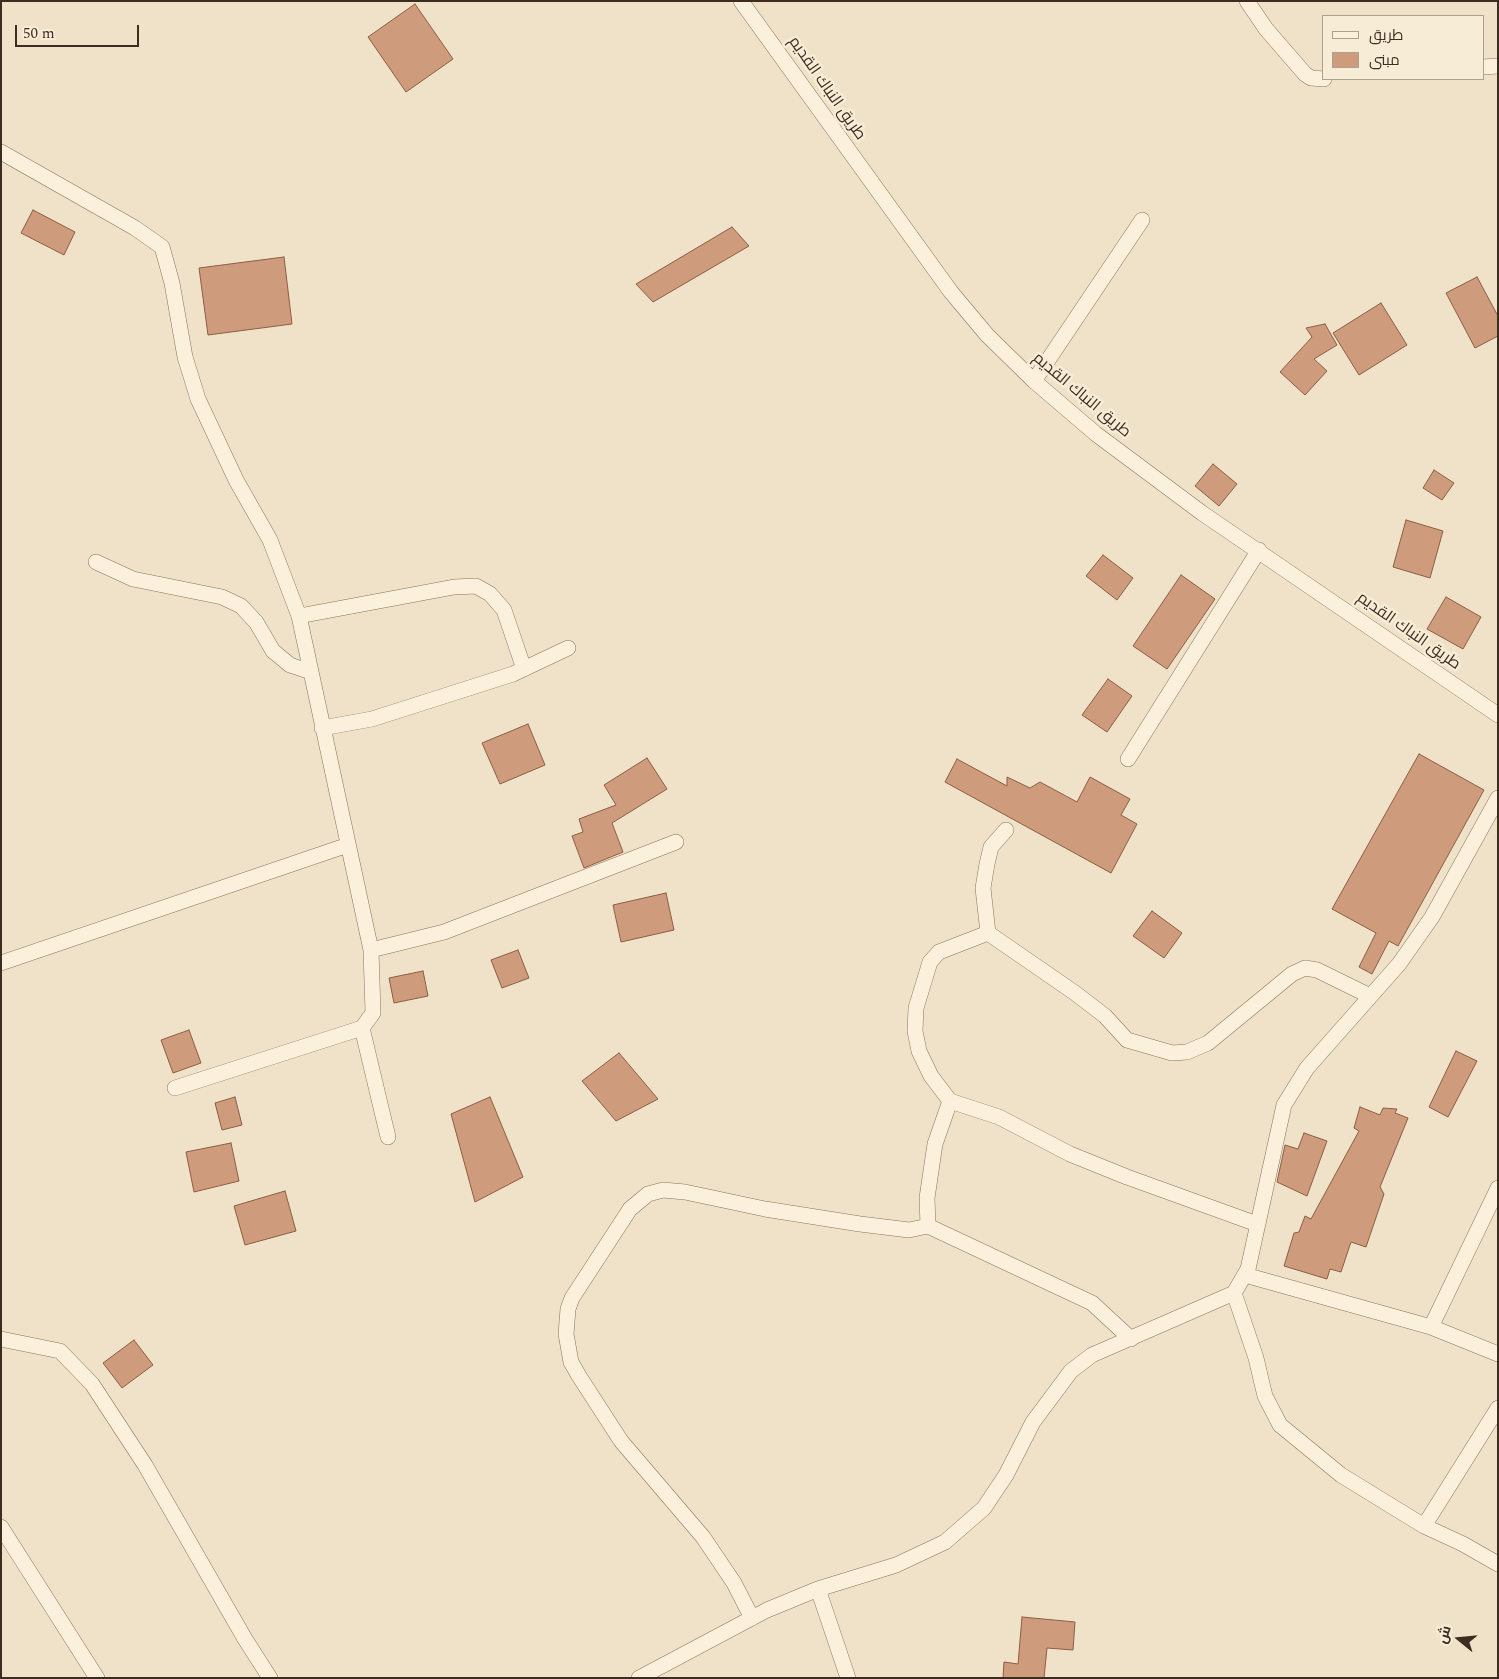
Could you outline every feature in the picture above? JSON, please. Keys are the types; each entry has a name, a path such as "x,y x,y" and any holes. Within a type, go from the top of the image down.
{"street":[{"name":"طريق النباك القديم","path":"741,1 951,292 987,336 1034,381 1089,428 1154,478 1498,715"},
{"path":"1247,1 1266,30 1305,74 1311,78 1322,79"},
{"path":"1484,67 1498,66"},
{"path":"1,152 134,228 162,247 172,283 186,357 198,399 236,480 270,540 299,616 370,950 373,1013 362,1028 175,1088"},
{"path":"1034,381 1142,220"},
{"path":"1128,759 1259,550"},
{"path":"96,562 133,579 222,598 241,606 256,622 273,652 290,665 311,672"},
{"path":"299,616 454,587 476,586 490,594 504,610 524,669"},
{"path":"322,728 372,719 524,669 568,648"},
{"path":"639,1678 752,1618 818,1589 896,1565 944,1542 984,1508 1006,1475 1033,1422 1071,1371 1092,1355 1131,1339 1165,1321 1234,1293 1245,1275 1284,1105 1307,1068 1399,964 1432,916 1498,798"},
{"path":"1006,830 991,847 986,864 983,888 988,933 1075,992 1105,1016 1127,1040 1172,1053 1187,1052 1208,1043 1292,974 1305,968 1316,970 1370,996"},
{"path":"370,950 444,932 676,842"},
{"path":"1,963 348,846"},
{"path":"988,933 939,952 930,962 916,1008 915,1031 919,1051 931,1076 950,1101 999,1117 1070,1154 1127,1177 1257,1224"},
{"path":"362,1028 388,1138"},
{"path":"928,1226 927,1198 935,1144 950,1101"},
{"path":"1431,1327 1498,1188"},
{"path":"752,1618 734,1584 703,1537 621,1441 571,1362 566,1334 568,1309 572,1298 630,1209 648,1194 663,1190 685,1192 765,1209 860,1224 909,1230 928,1226 1092,1303 1131,1339"},
{"path":"1245,1275 1431,1327 1498,1354"},
{"path":"1234,1293 1256,1358 1265,1396 1280,1425 1341,1475 1424,1526 1463,1544 1498,1564"},
{"path":"1,1339 60,1351 92,1384 145,1465 245,1639 270,1678"},
{"path":"1424,1526 1498,1408"},
{"path":"1,1527 97,1678"},
{"path":"818,1589 848,1678"}],"building":[{"path":"415,4 453,59 406,92 368,37"},
{"path":"33,210 75,232 64,255 21,233"},
{"path":"732,227 749,246 653,302 636,284"},
{"path":"284,257 292,324 208,335 199,268"},
{"path":"1477,277 1498,316 1498,336 1475,348 1446,293"},
{"path":"1381,303 1407,345 1359,375 1333,333"},
{"path":"1325,324 1337,345 1314,359 1327,371 1305,395 1280,372 1312,337 1306,328"},
{"path":"1213,464 1237,484 1219,506 1195,486"},
{"path":"1434,470 1454,483 1442,500 1423,488"},
{"path":"1406,520 1443,531 1430,578 1393,567"},
{"path":"1103,555 1133,578 1117,600 1086,576"},
{"path":"1181,575 1215,599 1167,669 1133,646"},
{"path":"1446,597 1481,617 1463,649 1427,629"},
{"path":"1108,679 1132,696 1107,732 1082,715"},
{"path":"528,724 545,765 500,784 482,743"},
{"path":"1419,754 1484,790 1398,946 1389,941 1372,974 1359,967 1376,933 1332,909"},
{"path":"647,758 667,789 612,823 623,852 584,868 572,836 583,832 579,819 616,805 604,785"},
{"path":"957,759 1007,786 1007,777 1030,788 1040,782 1077,802 1090,777 1130,799 1121,815 1137,824 1111,873 945,782"},
{"path":"666,893 674,930 621,942 613,905"},
{"path":"1152,911 1182,933 1164,958 1133,936"},
{"path":"518,950 529,978 502,988 491,960"},
{"path":"423,971 428,996 394,1003 389,978"},
{"path":"189,1030 201,1063 173,1073 161,1040"},
{"path":"1456,1051 1477,1061 1448,1117 1429,1107"},
{"path":"619,1053 658,1099 616,1121 582,1081"},
{"path":"235,1097 242,1125 222,1130 215,1103"},
{"path":"490,1097 523,1177 475,1202 451,1114"},
{"path":"1360,1107 1380,1115 1383,1108 1397,1109 1395,1113 1408,1118 1380,1187 1384,1194 1366,1247 1351,1242 1341,1272 1330,1269 1327,1279 1284,1266 1294,1233 1299,1232 1305,1216 1311,1219 1359,1131 1354,1128"},
{"path":"1304,1133 1327,1141 1307,1196 1277,1182 1285,1145 1298,1149"},
{"path":"231,1143 239,1181 194,1192 186,1152"},
{"path":"285,1191 296,1231 245,1245 234,1206"},
{"path":"134,1340 153,1365 122,1388 103,1363"},
{"path":"1022,1617 1075,1622 1073,1650 1047,1648 1044,1678 1003,1678 1004,1662 1018,1664"}]}
